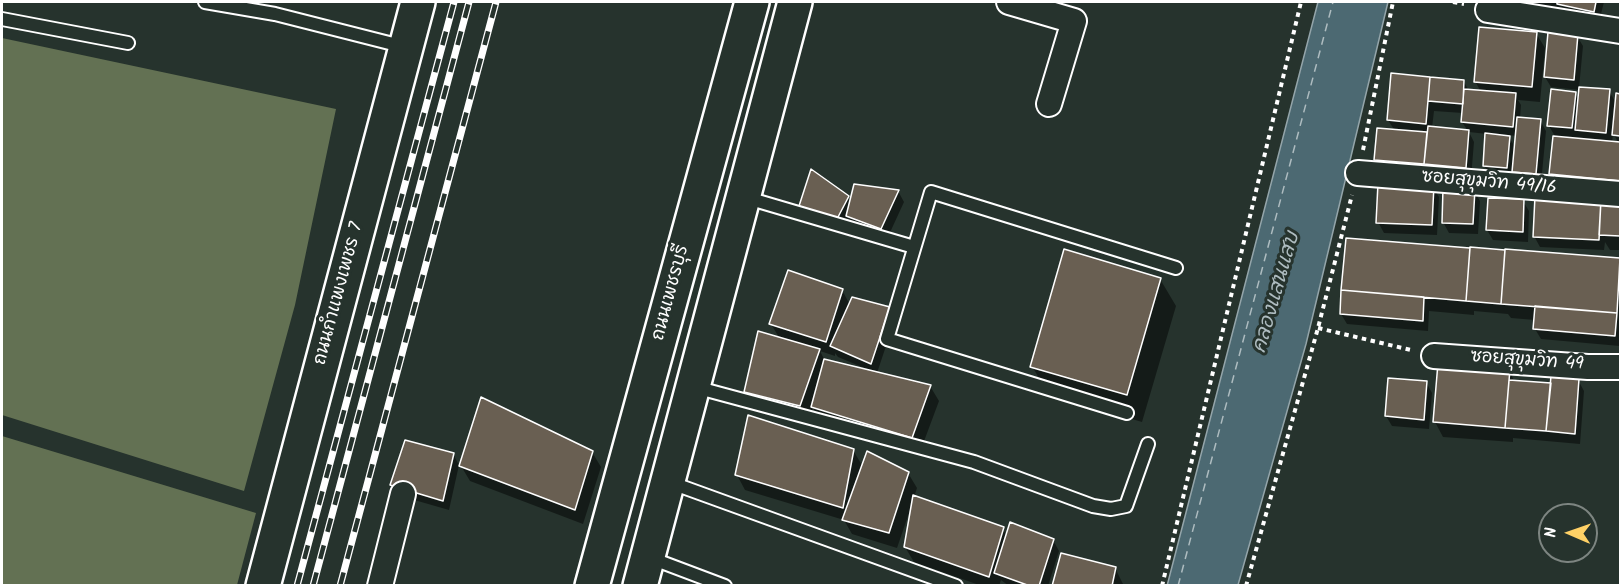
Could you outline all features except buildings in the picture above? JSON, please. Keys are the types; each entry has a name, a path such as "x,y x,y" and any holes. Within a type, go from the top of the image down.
{"main road":[{"name":"ถนนกำแพงเพชร 7","path":"263,585 418,2"},
{"name":"ถนนเพชรบุรี","path":"592,585 752,2"},
{"path":"644,571 795,2"}],"street":[{"path":"1009,2 1074,21 1049,104"},
{"path":"1488,10 1620,31"},
{"name":"ซอยสุขุมวิท 49/16","path":"1358,173 1620,194"},
{"name":"ซอยสุขุมวิท 49","path":"1434,356 1620,368"},
{"path":"380,585 403,494"}],"lane":[{"path":"205,2 275,14 406,47"},
{"path":"2,19 128,43"},
{"path":"1127,413 887,339 931,192 1176,268"},
{"path":"743,197 914,247"},
{"path":"693,386 974,462 1102,508 1125,506 1148,444"},
{"path":"668,482 956,585"},
{"path":"644,571 725,585"}],"path":[{"path":"1162,585 1301,2"},
{"path":"1246,585 1318,328 1358,173 1393,2"},
{"path":"1318,328 1434,356"}],"green space":[{"path":"2,38 336,109 295,305 244,491 2,415"},
{"path":"2,436 256,513 237,585 2,585"}],"water":[{"name":"คลองแสนแสบ","path":"1318,2 1388,2 1306,344 1238,585 1167,586"}],"ferry route":[{"path":"1178,586 1333,2"}],"railway":[{"path":"297,586 454,2"},
{"path":"313,586 469,2"},
{"path":"340,586 496,2"}]}
